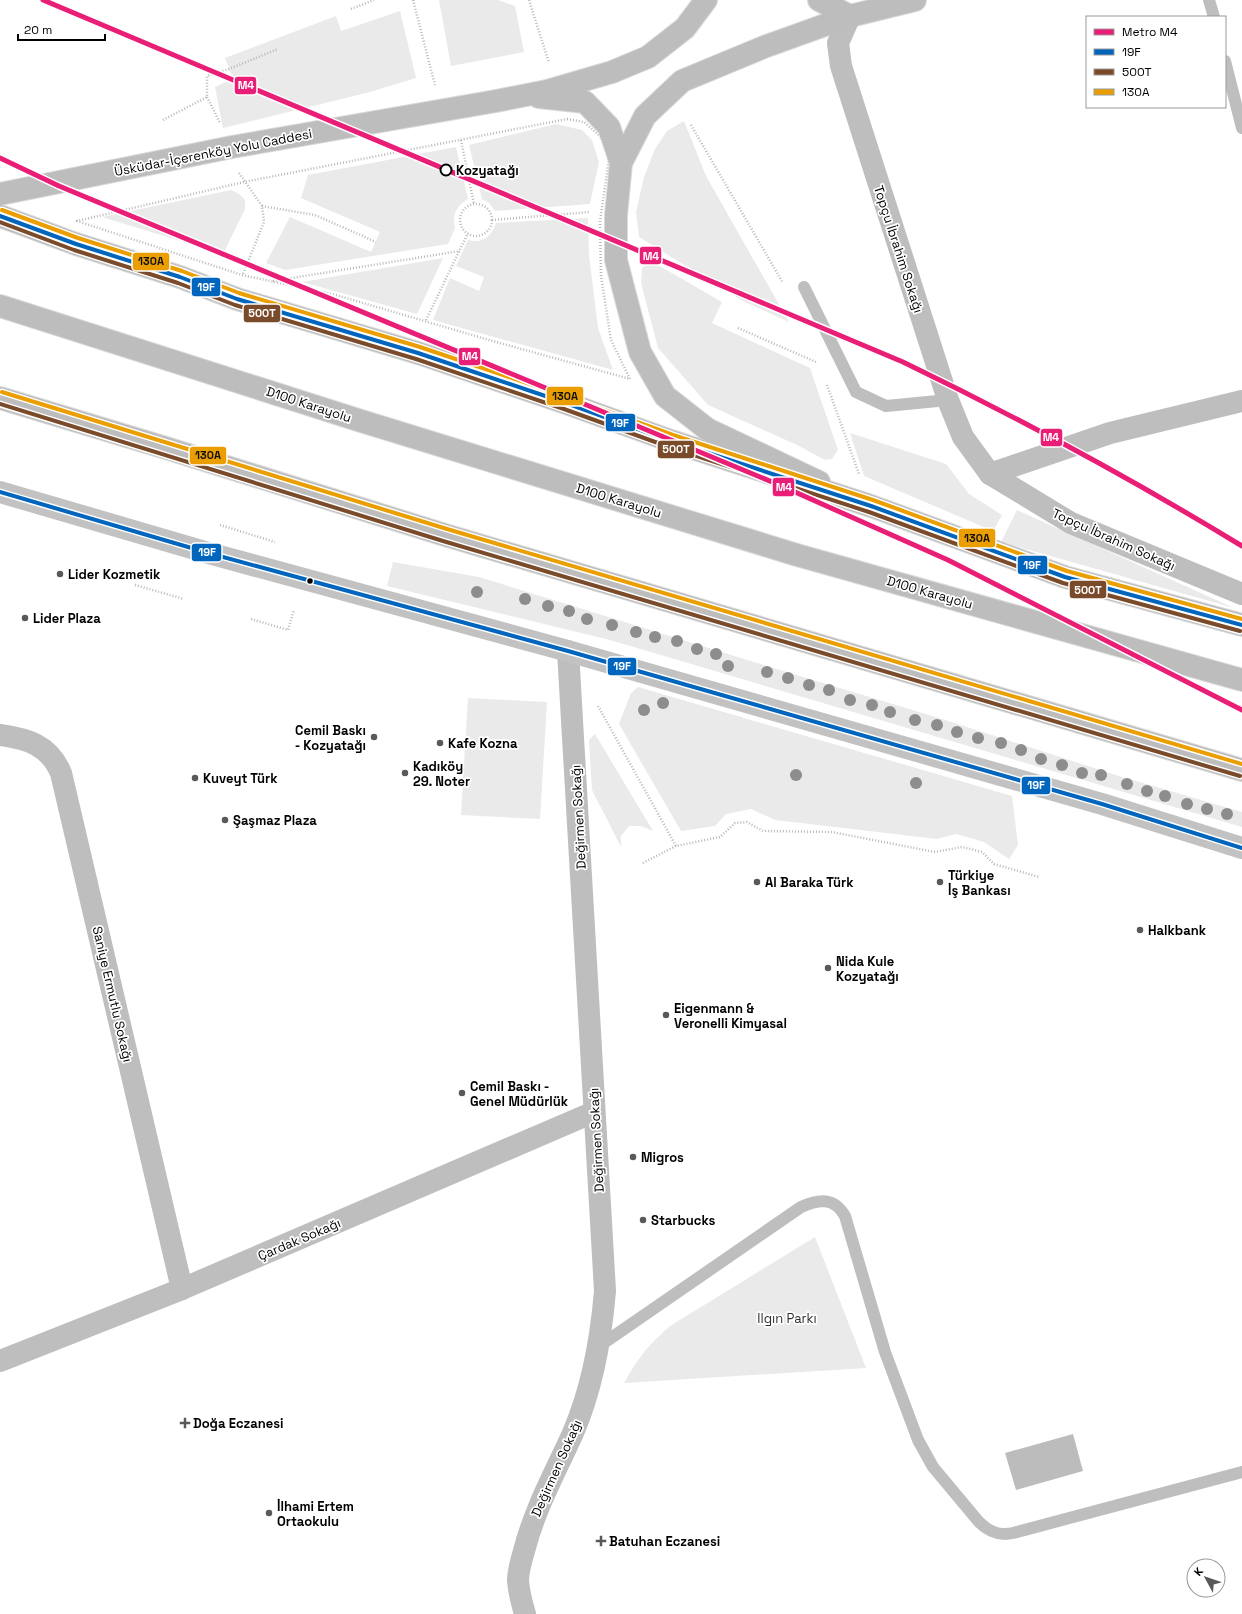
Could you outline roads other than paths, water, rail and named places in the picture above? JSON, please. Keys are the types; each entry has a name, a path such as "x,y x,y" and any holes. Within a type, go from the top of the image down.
{"main road":[{"name":"Üsküdar-İçerenköy Yolu Caddesi","path":"0,194 232,147 528,95 557,88 612,72 648,57 685,28 706,0"},
{"path":"819,0 850,16"},
{"path":"871,506 708,429 665,396 640,352 616,260 616,215 621,163 645,116 682,81 764,47 850,16 915,0"},
{"path":"528,95 584,102 609,127 621,163"},
{"path":"0,216 76,244 180,277 237,298 418,353 566,403 671,441 871,506 1065,577 1242,626"},
{"name":"D100 Karayolu","path":"0,306 358,420 797,555 1242,680"},
{"path":"0,398 445,535 1242,770"},
{"path":"0,492 212,554 568,651 1102,804 1242,848"}],"street":[{"name":"Topçu İbrahim Sokağı","path":"850,16 838,43 841,66 948,400 963,437 990,474 1071,523 1242,594"},
{"path":"990,474 1110,433 1242,401"},
{"name":"Değirmen Sokağı","path":"525,1614 518,1582 520,1566 529,1531 546,1487 573,1433 589,1384 598,1347 603,1315 605,1281 568,651"},
{"name":"Saniye Ermutlu Sokağı","path":"0,735 24,739 43,748 54,759 61,773 182,1289"},
{"name":"Çardak Sokağı","path":"0,1361 182,1289 594,1112"}],"lane":[{"path":"1209,0 1214,16"},
{"path":"1226,65 1242,128"},
{"path":"804,287 856,392 886,406 948,400"},
{"path":"598,1347 794,1212 816,1201 834,1204 842,1211 847,1223 890,1367 922,1448 933,1467 974,1516 994,1533 1013,1533 1242,1472"}],"metro line":[{"name":"M4","path":"43,0 903,362 1075,450 1201,521 1242,546"},
{"name":"M4","path":"0,158 59,186 777,484 948,560 1242,710"}],"place":[{"name":"Kozyatağı","path":"446,170"},
{"name":"Lider Kozmetik","path":"60,574"},
{"name":"Lider Plaza","path":"25,618"},
{"name":"Cemil Baskı - Kozyatağı","path":"374,737"},
{"name":"Kafe Kozna","path":"440,743"},
{"name":"Kadıköy 29. Noter","path":"405,773"},
{"name":"Kuveyt Türk","path":"195,778"},
{"name":"Şaşmaz Plaza","path":"225,820"},
{"name":"Al Baraka Türk","path":"757,882"},
{"name":"Türkiye İş Bankası","path":"940,882"},
{"name":"Halkbank","path":"1140,930"},
{"name":"Nida Kule Kozyatağı","path":"828,968"},
{"name":"Eigenmann & Veronelli Kimyasal","path":"666,1015"},
{"name":"Cemil Baskı - Genel Müdürlük","path":"462,1093"},
{"name":"Migros","path":"633,1157"},
{"name":"Starbucks","path":"643,1220"},
{"name":"Doğa Eczanesi","path":"185,1423"},
{"name":"İlhami Ertem Ortaokulu","path":"269,1513"},
{"name":"Batuhan Eczanesi","path":"601,1541"}],"park label":[{"name":"Ilgın Parkı","path":"787,1318"}]}
